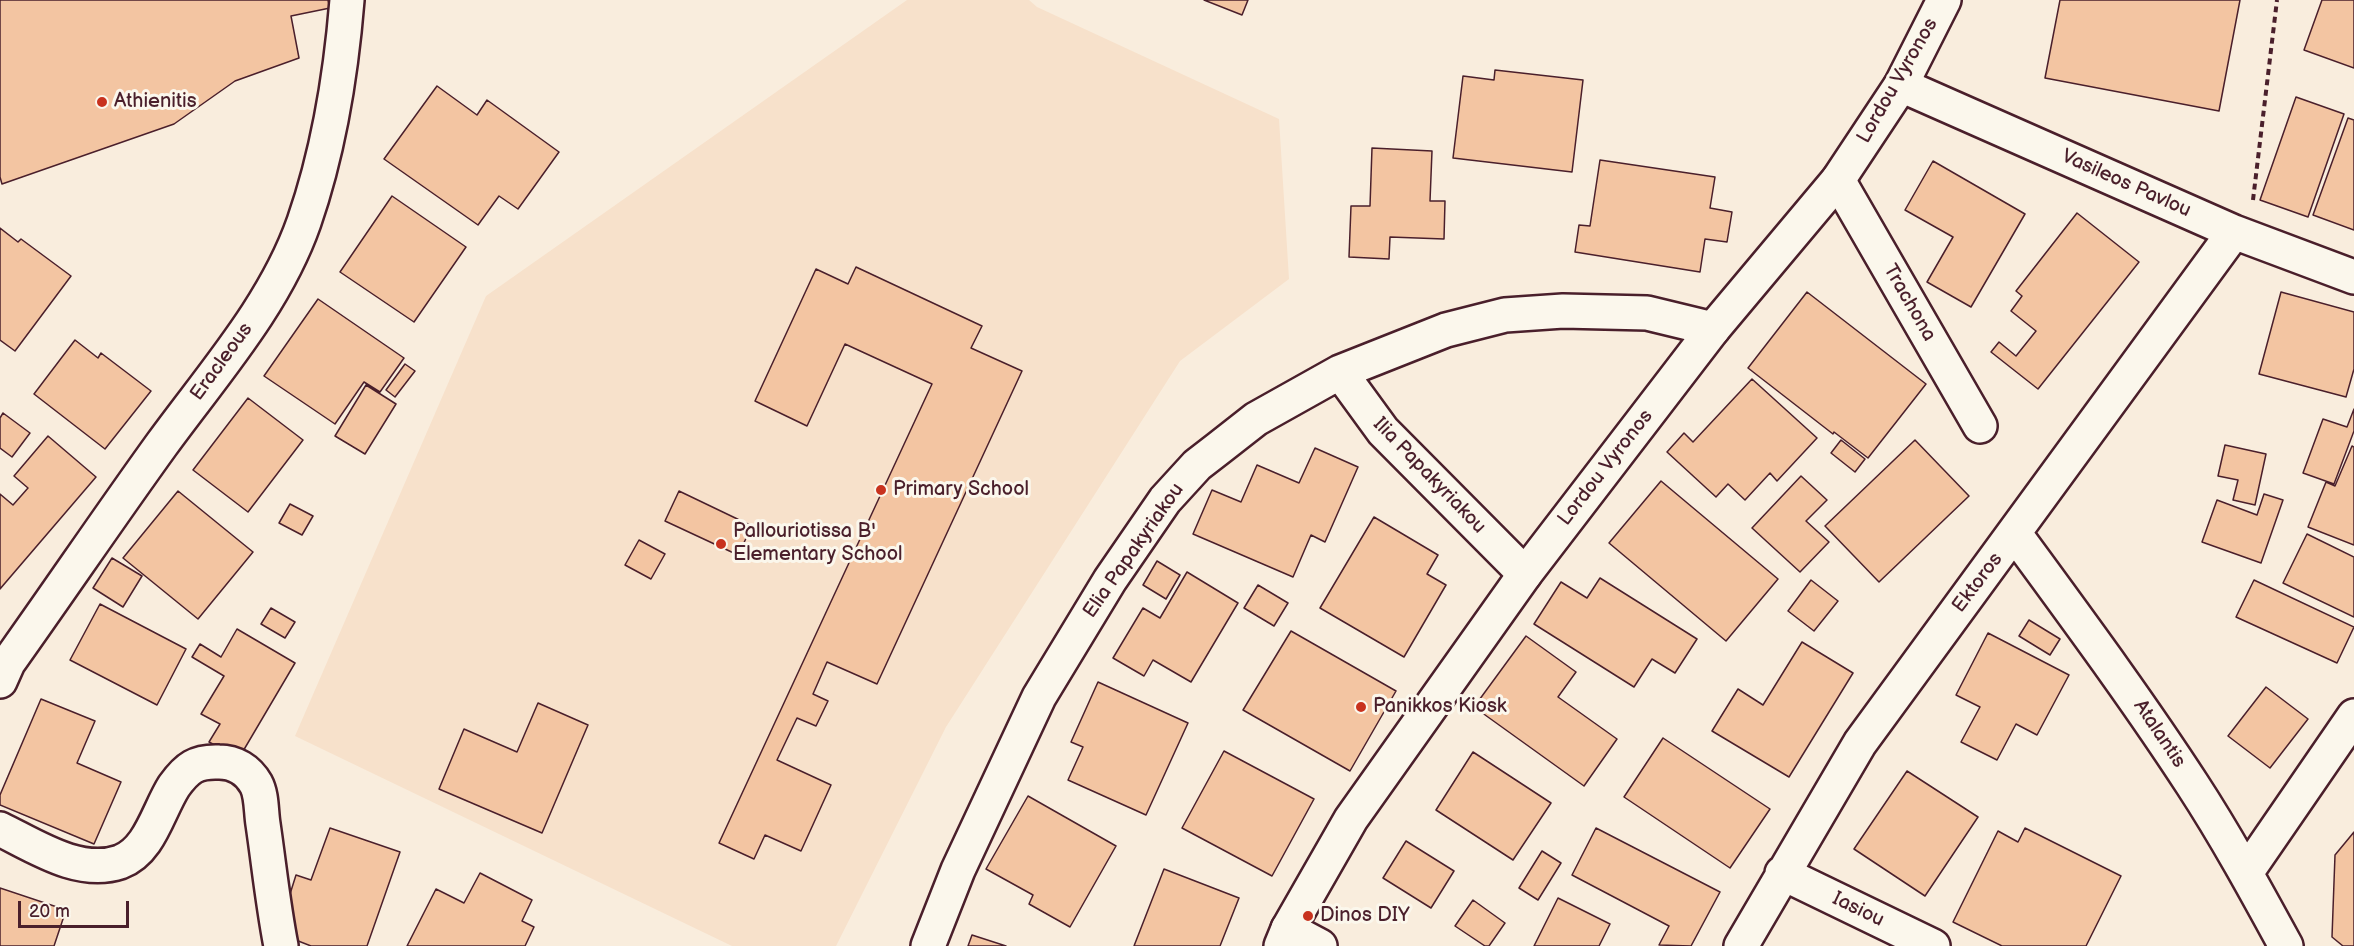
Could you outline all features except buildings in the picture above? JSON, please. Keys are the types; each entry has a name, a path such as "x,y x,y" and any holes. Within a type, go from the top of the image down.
{"street":[{"name":"Eracleous","path":"3,667 277,283 303,223 330,130 342,57 347,0"},
{"name":"Lordou Vyronos","path":"1285,938 1351,819 1525,574 1713,329 1838,180 1901,84 1944,0"},
{"name":"Vasileos Pavlou","path":"1901,84 2241,234 2354,277"},
{"name":"Trachona","path":"1838,180 1980,426"},
{"name":"Ektoros","path":"1741,946 1860,743 2014,534 2241,234"},
{"name":"Elia Papakyriakou","path":"928,946 958,870 1039,697 1110,580 1165,500 1197,465 1256,419 1300,393 1340,372 1446,330 1505,315 1563,311 1647,313 1713,329"},
{"name":"Ilia Papakyriakou","path":"1340,372 1383,431 1525,574"},
{"name":"Atalantis","path":"2014,534 2126,686 2192,785 2246,873 2286,946"},
{"path":"2246,873 2354,716"},
{"path":"0,829 62,858 83,864 104,866 122,862 139,851 174,787 189,767 209,761 228,762 243,768 257,787 281,946"},
{"name":"Iasiou","path":"1782,873 1933,946"},
{"path":"1285,938 1320,946"}],"path":[{"path":"2241,234 2277,0"}],"shaded area":[{"name":"Pallouriotissa B' Elementary School","path":"907,0 1029,0 1037,7 1279,119 1289,279 1180,361 946,727 836,946 732,946 295,736 486,296"}],"place":[{"name":"Athienitis","path":"102,102"},
{"name":"Primary School","path":"881,490"},
{"name":"Pallouriotissa B' Elementary School","path":"721,544"},
{"name":"Panikkos Kiosk","path":"1361,707"},
{"name":"Dinos DIY","path":"1308,916"}]}
